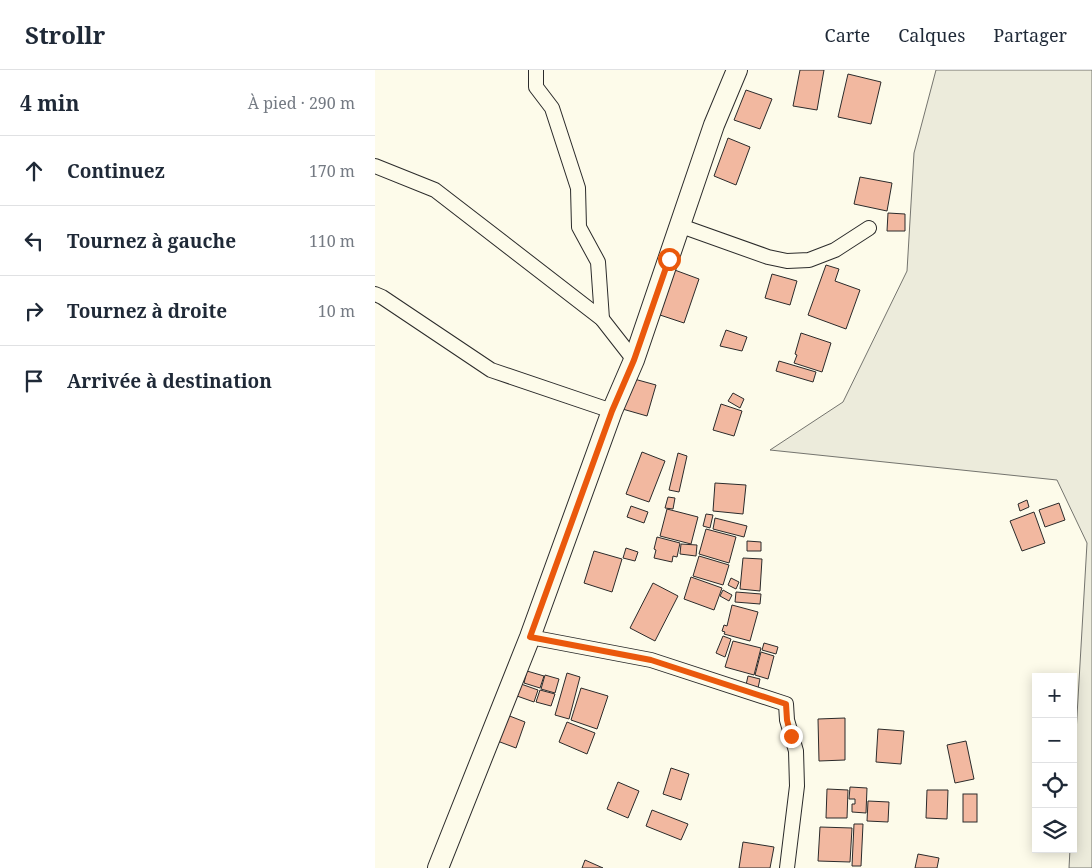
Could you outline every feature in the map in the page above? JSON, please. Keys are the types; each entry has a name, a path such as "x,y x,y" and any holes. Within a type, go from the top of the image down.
{"street":[{"path":"537,70 536,87 552,108 577,188 579,228 599,262 602,319"},
{"path":"438,868 530,637 612,411 634,360 714,125 737,70"},
{"path":"375,166 435,190 602,319 634,360"},
{"path":"681,226 768,258 787,261 809,260 835,250 869,228"},
{"path":"375,294 491,370 612,411"},
{"path":"530,637 651,660 786,704 787,720 796,751 797,786 787,868"}],"shaded area":[{"path":"936,70 1092,70 1092,868 1069,868 1070,853 1077,853 1077,716 1087,543 1057,480 770,450 843,402 907,271 914,153"}],"building":[{"path":"800,70 824,70 817,110 793,106"},
{"path":"848,74 881,82 871,124 838,117"},
{"path":"746,90 772,99 760,129 734,120"},
{"path":"728,138 750,147 736,185 714,176"},
{"path":"860,177 892,183 887,211 854,204"},
{"path":"888,213 905,214 905,231 887,231"},
{"path":"826,265 839,269 835,281 860,290 846,329 808,315"},
{"path":"672,269 699,279 684,323 657,314"},
{"path":"772,274 797,281 790,305 765,298"},
{"path":"726,330 747,337 742,351 720,346"},
{"path":"801,333 831,343 822,372 794,363"},
{"path":"779,361 816,372 813,382 776,371"},
{"path":"627,377 656,385 647,416 619,408"},
{"path":"733,393 744,399 740,408 728,401"},
{"path":"721,404 742,411 734,436 713,430"},
{"path":"642,452 665,461 649,502 626,494"},
{"path":"678,453 687,456 679,492 669,490"},
{"path":"715,483 746,485 743,514 713,511"},
{"path":"668,497 675,498 673,509 665,508"},
{"path":"1027,500 1029,507 1020,511 1018,504"},
{"path":"1059,503 1065,520 1045,527 1039,510"},
{"path":"631,506 648,512 644,523 627,517"},
{"path":"667,509 698,517 691,544 660,536"},
{"path":"1034,512 1045,543 1022,551 1010,521"},
{"path":"706,514 713,515 710,528 703,526"},
{"path":"715,518 747,526 744,537 713,529"},
{"path":"706,529 736,537 729,563 699,554"},
{"path":"657,537 680,543 677,557 673,556 672,562 654,558"},
{"path":"747,541 761,542 761,551 747,551"},
{"path":"681,544 697,545 696,556 680,554"},
{"path":"626,548 638,552 635,561 623,558"},
{"path":"594,551 622,559 612,592 584,583"},
{"path":"699,556 729,565 723,585 693,576"},
{"path":"743,558 762,559 760,591 740,589"},
{"path":"691,577 722,588 714,610 684,599"},
{"path":"731,578 739,582 736,589 728,585"},
{"path":"653,583 678,596 655,641 630,628"},
{"path":"723,590 732,595 729,601 720,596"},
{"path":"736,592 761,594 760,604 735,602"},
{"path":"732,605 758,612 750,641 724,634 725,632 722,631 724,625 727,626"},
{"path":"723,636 731,639 725,657 716,653"},
{"path":"733,641 761,648 754,675 725,667"},
{"path":"764,643 778,647 776,654 762,650"},
{"path":"761,652 774,656 768,679 755,675"},
{"path":"527,671 544,676 540,688 524,683"},
{"path":"567,673 580,677 569,719 555,715"},
{"path":"545,675 559,679 555,693 541,689"},
{"path":"748,676 760,679 758,688 746,685"},
{"path":"521,684 538,690 534,702 517,696"},
{"path":"581,688 608,696 597,729 571,720"},
{"path":"540,690 555,694 551,706 536,702"},
{"path":"502,713 525,722 516,748 492,739"},
{"path":"845,718 845,760 819,761 818,719"},
{"path":"567,722 595,733 587,754 559,742"},
{"path":"878,729 904,731 901,764 876,762"},
{"path":"966,741 974,779 955,783 947,745"},
{"path":"671,768 689,774 681,800 663,794"},
{"path":"618,782 639,791 628,818 607,809"},
{"path":"850,787 867,788 866,813 852,812 852,804 855,804 855,799 849,799"},
{"path":"827,789 848,790 847,818 826,818"},
{"path":"927,790 948,790 947,819 926,818"},
{"path":"963,794 977,794 977,822 963,822"},
{"path":"868,801 889,802 888,822 867,821"},
{"path":"652,810 688,824 681,840 646,826"},
{"path":"854,824 863,824 861,866 852,866"},
{"path":"820,827 852,828 850,862 818,861"},
{"path":"743,842 774,847 770,868 739,868"},
{"path":"918,854 939,858 937,868 915,868"},
{"path":"585,860 603,868 582,868"}],"route":[{"path":"669,259 634,360 612,411 530,637 651,660 786,704 791,736"}]}
